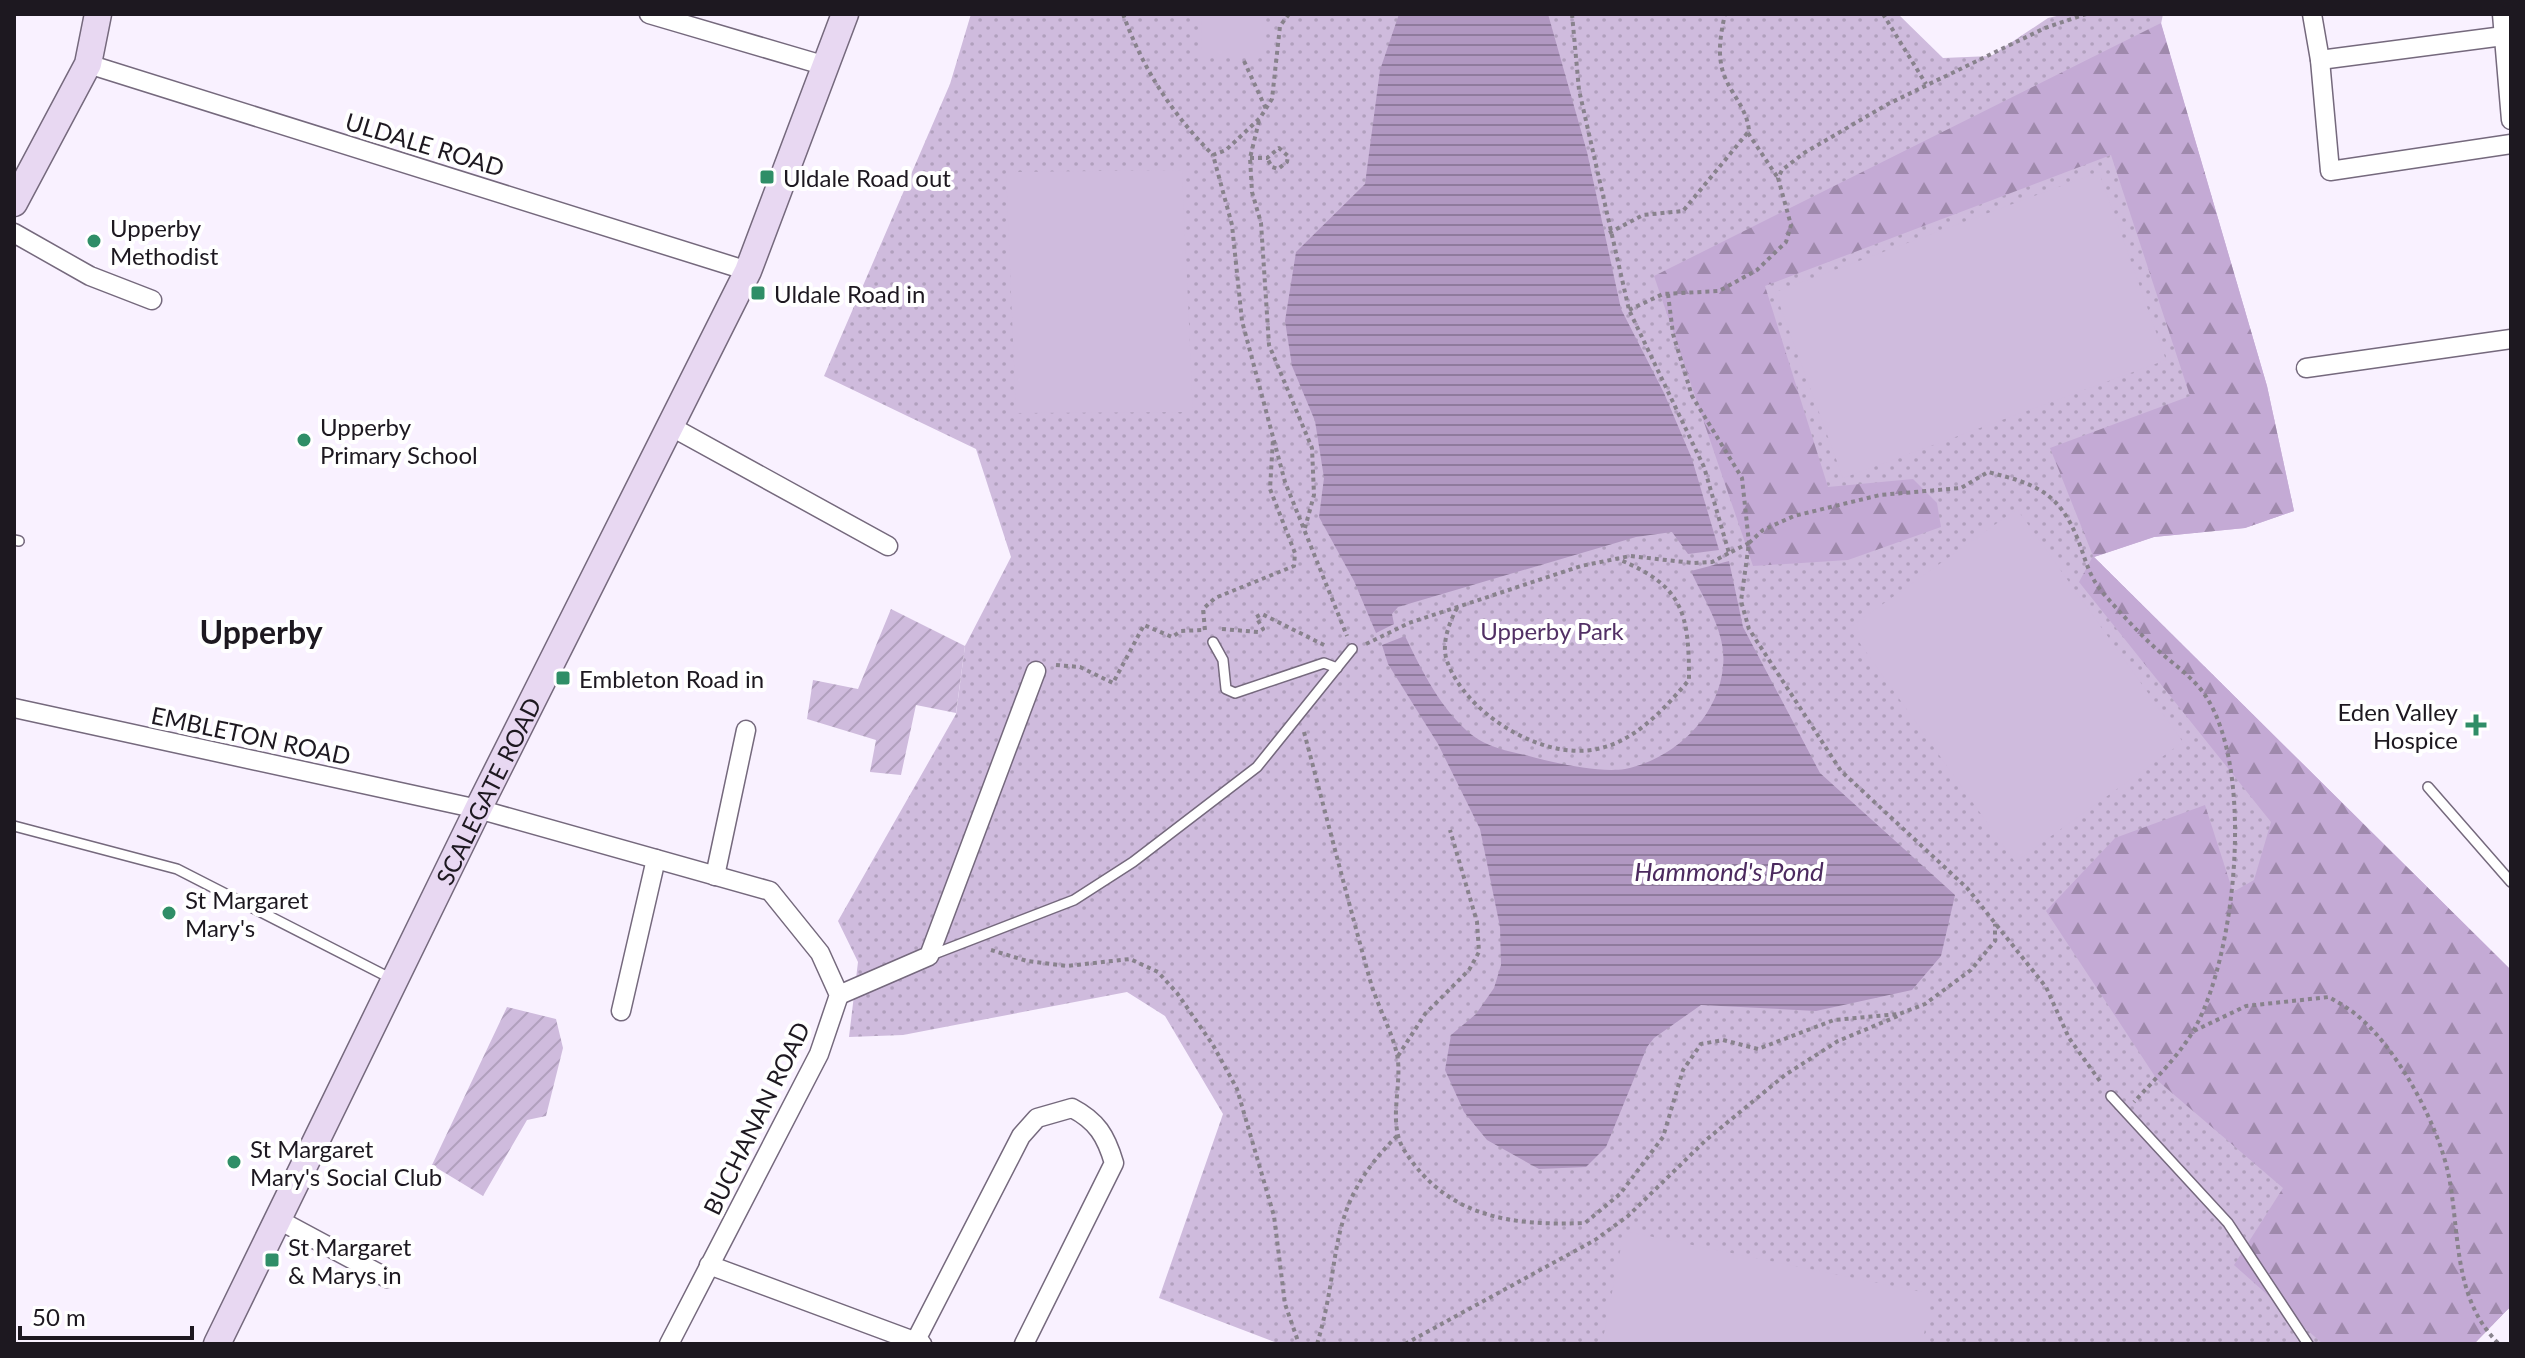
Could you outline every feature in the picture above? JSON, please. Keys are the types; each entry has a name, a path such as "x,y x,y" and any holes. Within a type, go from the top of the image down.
{"street":[{"path":"17,191 88,64 98,14"},
{"path":"649,14 826,66"},
{"name":"SCALEGATE ROAD","path":"217,1344 478,809 748,271 845,14"},
{"path":"2312,14 2320,60 2330,171 2511,144"},
{"path":"2502,14 2507,36 2511,120"},
{"path":"2320,60 2507,36"},
{"name":"ULDALE ROAD","path":"88,64 748,271"},
{"path":"14,233 90,276 152,300"},
{"path":"2306,368 2511,339"},
{"path":"670,426 888,546"},
{"path":"478,809 770,891 820,953 839,995 929,956 1036,671"},
{"name":"EMBLETON ROAD","path":"14,708 478,809"},
{"path":"715,876 746,730"},
{"path":"621,1011 656,859"},
{"name":"BUCHANAN ROAD","path":"669,1344 819,1054 839,995"},
{"path":"709,1265 918,1343 1021,1136 1037,1118 1072,1108 1093,1119 1107,1139 1114,1163 1024,1344"},
{"path":"279,1220 387,1278"}],"lane":[{"path":"1213,642 1223,660 1226,689 1235,693 1324,663 1337,668"},
{"path":"929,956 1074,900 1121,870 1257,767 1352,649"},
{"path":"2428,787 2511,882"},
{"path":"14,826 177,869 395,980"},
{"path":"2111,1096 2228,1223 2308,1344"}],"path":[{"path":"1123,14 1137,54 1167,102 1213,155 1232,225 1242,321 1285,482 1352,649"},
{"path":"1213,155 1226,150 1260,118 1272,99 1280,26 1289,14"},
{"path":"1572,14 1579,90 1609,233 1629,310 1704,467 1729,553"},
{"path":"1629,310 1668,294 1719,291 1757,270 1786,242 1791,225 1778,178 1747,133 1747,114 1723,73 1719,43 1725,14"},
{"path":"1883,14 1926,84"},
{"path":"1778,178 1782,170 1804,153 1926,84 2045,28 2086,14"},
{"path":"1244,61 1266,109"},
{"path":"1260,118 1250,158 1252,192 1261,223 1269,345 1312,448 1314,495 1304,530"},
{"path":"1609,233 1643,215 1683,211 1747,133"},
{"path":"1250,158 1267,158 1279,148 1288,156 1287,162 1278,169 1272,167 1267,158"},
{"path":"1668,294 1670,323 1692,396 1742,478 1749,543 1741,601 1749,629 1841,771 1967,888 2046,987 2069,1038 2111,1096"},
{"path":"1213,642 1204,630 1203,609 1215,598 1294,566 1295,553 1270,489 1273,439"},
{"path":"1036,671 1042,665 1080,667 1113,683 1144,625 1172,637 1181,631 1258,632 1263,629 1256,617 1262,614 1322,645 1352,649 1381,640 1409,623 1581,566 1616,559 1650,557 1693,563 1712,562 1749,543 1763,530 1794,516 1880,495 1961,488 1988,472 2034,483 2055,501 2076,534 2088,574 2095,583 2151,645 2205,695 2218,724 2229,765 2235,827 2232,905 2213,983 2192,1032 2125,1112"},
{"path":"1458,606 1448,625 1446,658 1473,701 1535,742 1579,752 1601,749 1643,729 1689,680 1689,633 1674,594 1645,570 1616,559"},
{"path":"1299,714 1371,984 1397,1058 1397,1136 1406,1152 1432,1181 1470,1211 1506,1220 1585,1223 1620,1194 1663,1137 1683,1070 1701,1044 1723,1040 1758,1049 1834,1020 1899,1014 1917,1007"},
{"path":"1397,1058 1425,1014 1469,970 1479,952 1477,922 1450,830"},
{"path":"1405,1344 1595,1240 1628,1216 1706,1140 1785,1075 1838,1041 1917,1007 1971,970 1995,941 1995,924"},
{"path":"981,953 997,949 1027,961 1067,966 1130,959 1158,972 1177,993 1213,1045 1237,1089 1274,1216 1285,1304 1299,1344"},
{"path":"2192,1032 2246,1006 2329,997 2360,1018 2394,1058 2426,1110 2448,1175 2463,1284 2499,1344"},
{"path":"1317,1344 1337,1235 1353,1189 1370,1163 1397,1136"}],"green space":[{"name":"Upperby Park","path":"971,14 1898,14 1943,58 1991,56 2048,18 2065,14 2163,14 2161,24 2267,386 2294,511 2245,528 2154,537 2094,557 2511,970 2511,1306 2474,1344 1280,1344 1159,1298 1223,1114 1165,1016 1127,992 903,1035 849,1037 858,962 838,921 956,714 965,646 1011,557 976,449 824,376 950,84"},
{"path":"1201,14 1264,14 1264,55 1202,55"},
{"path":"2161,23 2267,386 2294,511 2245,528 2154,537 2094,557 2511,970 2511,1306 2474,1344 2323,1344 2234,1265 2283,1188 2158,1081 2046,911 2115,838 2205,805 2233,892 2254,880 2271,822 2079,582 2093,556 2050,448 2190,396 2111,155 1765,286 1828,487 1913,479 1937,503 1941,527 1848,560 1753,566 1654,276"},
{"path":"1182,170 1193,412 1016,413 1006,172"},
{"path":"2099,172 2166,360 1843,478 1775,292"},
{"path":"2017,509 2183,742 2015,862 1849,628"},
{"path":"891,609 965,646 956,713 916,705 901,775 870,772 876,740 807,719 813,680 858,689"},
{"path":"507,1007 556,1019 563,1048 546,1116 527,1120 483,1196 432,1165"},
{"path":"1624,1231 1932,1294 1922,1344 1602,1344"}],"water":[{"path":"1399,14 1548,14 1587,152 1621,309 1664,393 1692,459 1719,550 1688,554 1672,532 1636,537 1398,607 1392,614 1394,624 1376,633 1354,581 1319,517 1324,478 1315,421 1292,366 1285,321 1296,252 1365,184 1380,70"},
{"name":"Hammond's Pond","path":"1729,561 1743,627 1820,773 1955,895 1941,956 1912,990 1816,1011 1701,1005 1654,1038 1647,1047 1606,1147 1586,1167 1539,1169 1487,1140 1464,1112 1445,1070 1451,1035 1476,1014 1494,988 1501,965 1500,927 1480,829 1438,744 1388,664 1382,645 1405,636 1442,702 1461,725 1485,743 1564,764 1603,770 1625,769 1643,764 1676,746 1703,719 1712,703 1723,667 1722,641 1691,571"}],"place":[{"name":"Uldale Road out","path":"767,177"},
{"name":"Upperby Methodist","path":"94,241"},
{"name":"Uldale Road in","path":"758,293"},
{"name":"Upperby Primary School","path":"304,440"},
{"name":"Embleton Road in","path":"563,678"},
{"name":"Eden Valley Hospice","path":"2476,725"},
{"name":"St Margaret Mary's","path":"169,913"},
{"name":"St Margaret Mary's Social Club","path":"234,1162"},
{"name":"St Margaret & Marys in","path":"272,1260"}],"district":[{"name":"Upperby","path":"261,631"}]}
